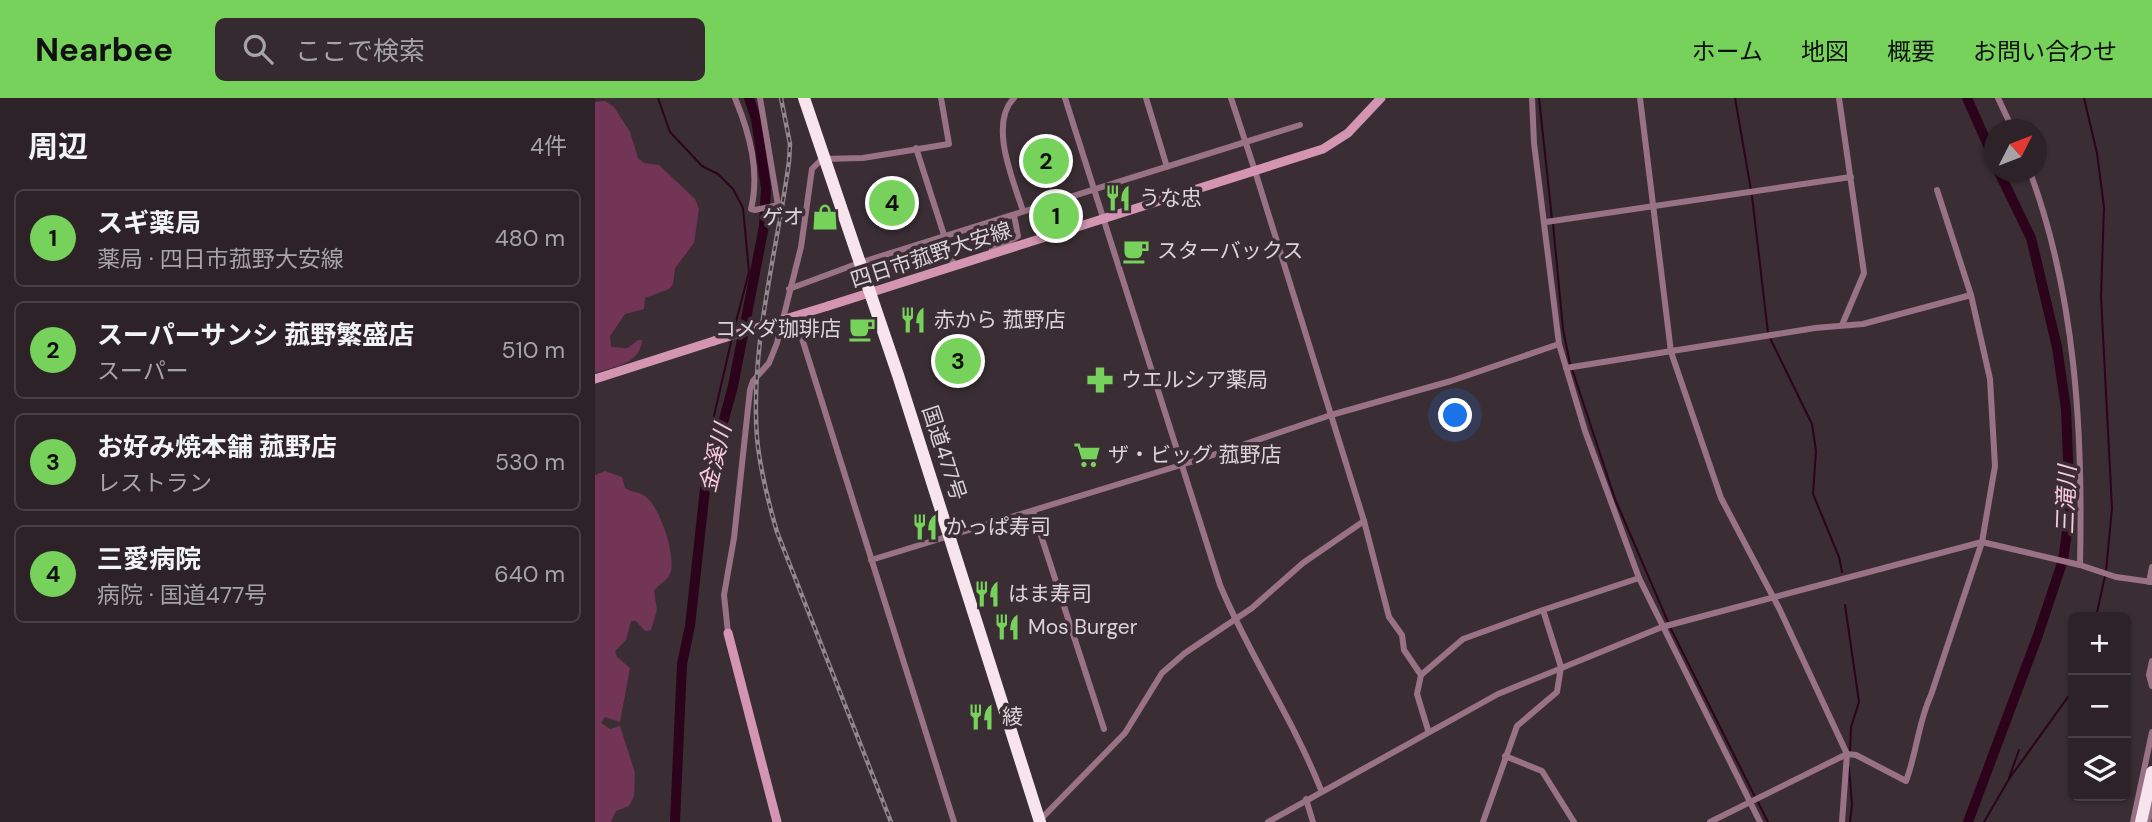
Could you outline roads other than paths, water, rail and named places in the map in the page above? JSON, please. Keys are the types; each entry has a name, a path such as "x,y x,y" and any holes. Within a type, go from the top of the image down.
{"highway":[{"name":"国道477号","path":"804,98 822,159 950,535 1039,822"},
{"path":"2141,822 2152,772"}],"main road":[{"name":"四日市菰野大安線","path":"595,379 1323,149 1348,133 1381,98"},
{"path":"728,632 777,822"}],"street":[{"path":"735,98 751,148 756,185 751,209 755,210 774,207 778,201 760,98"},
{"path":"728,632 724,595 734,538 750,390 753,381 769,363 782,324 801,247 812,169 822,159 863,158 949,144 941,98"},
{"path":"1014,98 1005,112 1003,147 1023,211"},
{"path":"1065,98 1180,465 1234,620 1309,760 1321,790"},
{"path":"1146,98 1167,167"},
{"path":"1231,98 1364,521 1389,617 1402,635 1404,650 1421,676"},
{"path":"1532,98 1534,143 1547,222 1559,344 1604,490 1639,578 1760,822"},
{"path":"1640,98 1671,352 1721,498 1774,597 1850,755 1842,822"},
{"path":"1839,98 1864,273 1842,325"},
{"path":"1997,98 2008,119"},
{"path":"789,289 859,263 1300,125"},
{"path":"916,148 954,265"},
{"path":"1547,222 1851,177"},
{"path":"2033,182 2053,245 2073,368 2083,514 2079,565"},
{"path":"1850,755 1906,781 1916,750 1921,717 1931,695 1982,542 1995,466 1990,379 1971,295 1937,190"},
{"path":"971,260 1018,236 1014,215"},
{"path":"1567,368 1842,325 1870,323 1971,295"},
{"path":"782,324 795,324 800,332 954,822"},
{"path":"871,560 1180,465 1331,415 1451,381 1559,344"},
{"path":"1033,510 1104,729"},
{"path":"1039,822 1125,733 1162,673 1185,653 1234,620 1303,563 1364,521"},
{"path":"1268,822 1428,730 1498,694 1674,624 1982,542 2079,565 2112,576 2151,582 2152,567"},
{"path":"1428,730 1417,694 1421,676 1463,639 1639,578"},
{"path":"1483,822 1517,726 1554,698 1561,667 1543,610"},
{"path":"2152,661 2149,675 2152,686"},
{"path":"2133,822 2152,732"},
{"path":"1710,822 1850,755"},
{"path":"1505,756 1542,771 1574,822"},
{"path":"1306,799 1313,822"},
{"path":"2148,822 2152,803"}],"waterway":[{"path":"658,98 670,132 702,166 718,174 733,189 743,208 749,272 733,333"},
{"name":"金溪川","path":"675,822 682,664 690,626 705,489 733,386 764,226 766,188 756,119 749,98"},
{"path":"1539,98 1552,219"},
{"path":"1735,98 1751,190"},
{"name":"三滝川","path":"1967,98 1984,136"},
{"path":"2084,98 2097,153 2104,207 2101,297 2112,508 2106,571"},
{"name":"三滝川","path":"1968,822 2063,560 2070,511 2066,409 2057,347 2031,238 2004,182"},
{"path":"1752,196 1768,333"},
{"path":"1553,224 1563,329 1570,364"},
{"path":"709,468 710,433 732,338"},
{"path":"1770,338 1812,424 1816,451 1813,494 1839,557 1842,572"},
{"path":"1572,369 1615,499 1668,622"},
{"path":"2097,612 2105,576"},
{"path":"1845,605 1859,702 1851,727 1850,752"},
{"path":"1670,627 1755,797"},
{"path":"1984,822 2009,779 2068,697"},
{"path":"2009,778 2019,750"},
{"path":"1849,768 1852,805 1850,822"},
{"path":"1758,802 1768,822"}],"railway":[{"path":"781,98 790,144 757,368 757,438 760,462 777,532 891,822"}],"place":[{"name":"スーパーサンシ 菰野繁盛店","path":"1046,161"},
{"name":"うな忠","path":"1118,198"},
{"name":"三愛病院","path":"892,203"},
{"name":"スギ薬局","path":"1056,216"},
{"name":"ゲオ","path":"825,217"},
{"name":"スターバックス","path":"1136,251"},
{"name":"赤から 菰野店","path":"913,320"},
{"name":"コメダ珈琲店","path":"862,329"},
{"name":"お好み焼本舗 菰野店","path":"958,361"},
{"name":"ウエルシア薬局","path":"1100,380"},
{"name":"ザ・ビッグ 菰野店","path":"1087,455"},
{"name":"かっぱ寿司","path":"925,527"},
{"name":"はま寿司","path":"987,594"},
{"name":"Mos Burger","path":"1007,627"},
{"name":"綾","path":"981,717"}]}
